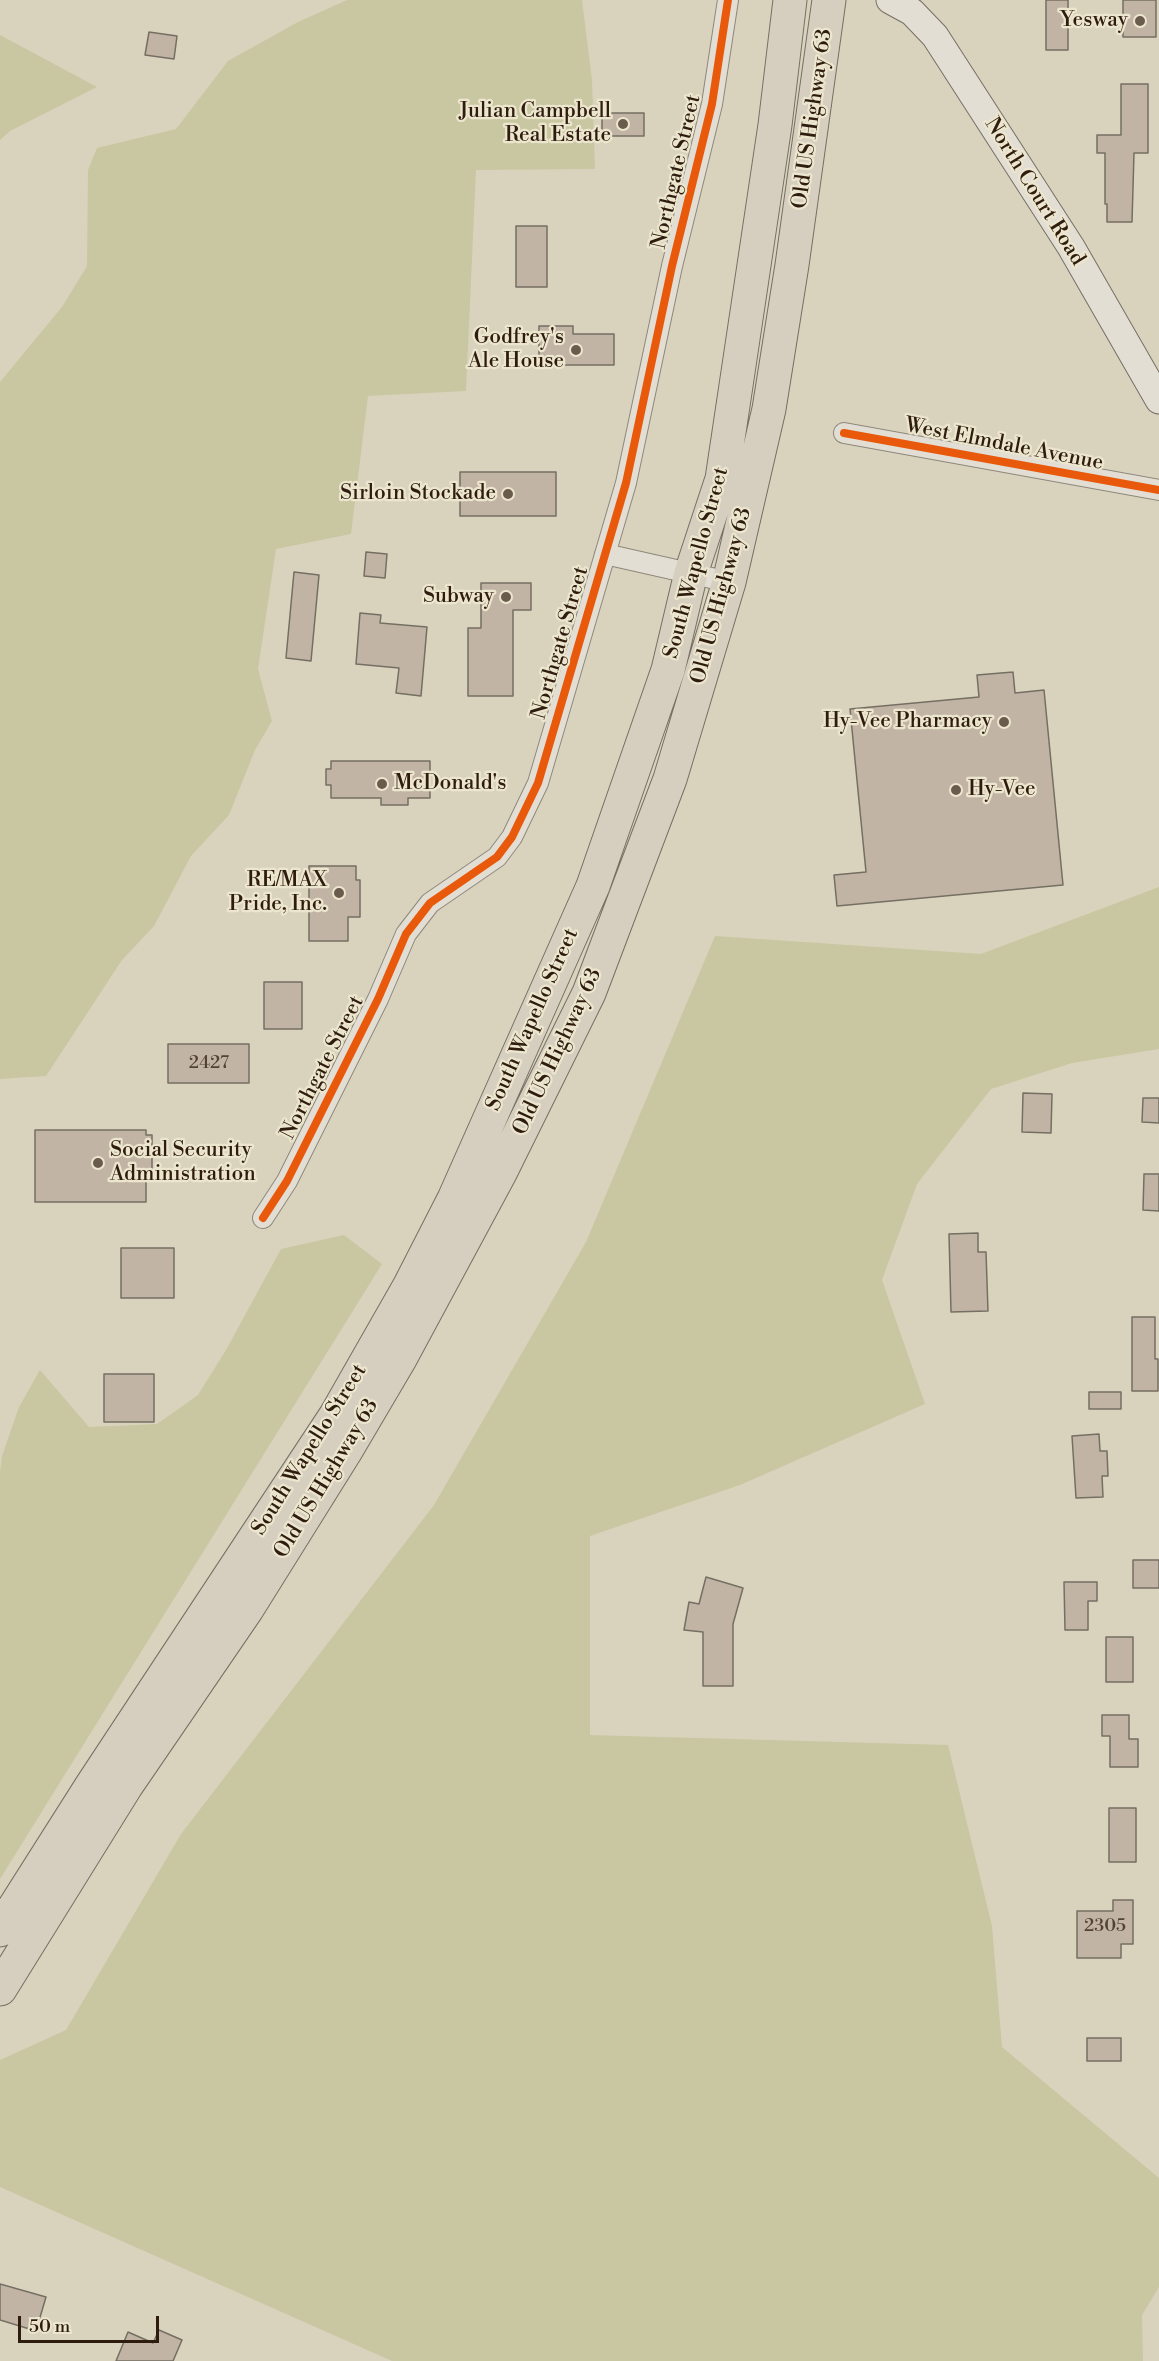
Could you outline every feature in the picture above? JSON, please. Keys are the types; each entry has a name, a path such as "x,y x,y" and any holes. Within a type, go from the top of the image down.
{"highway":[{"name":"South Wapello Street","path":"0,1930 92,1785 336,1415 409,1287 449,1209 592,886 668,670 691,573 722,479 775,125 790,0"},
{"name":"Old US Highway 63","path":"0,1989 126,1786 247,1609 401,1358 500,1173 589,993 670,779 729,582 769,409 794,253 829,0"}],"main road":[{"name":"North Court Road","path":"890,0 912,12 935,36 1071,247 1159,400"}],"street":[{"name":"Northgate Street","path":"263,1218 286,1181 363,1029 406,934 430,903 497,857 512,837 538,783 626,483 672,266 712,104 728,0"},
{"name":"West Elmdale Avenue","path":"844,434 1159,490"},
{"path":"605,554 729,582"}],"green space":[{"path":"347,0 582,0 592,80 595,169 476,170 466,391 368,396 351,534 276,549 258,669 272,721 255,750 229,815 191,856 154,926 122,960 46,1076 0,1079 0,382 62,307 87,266 88,170 97,148 176,129 228,61 298,22"},
{"path":"0,35 97,87 10,131 0,140"},
{"path":"1159,887 1159,1049 1072,1063 991,1089 917,1184 882,1280 925,1404 740,1485 590,1536 590,1735 948,1745 992,1926 1002,2047 1159,2178 1159,2287 1142,2315 1143,2361 392,2361 0,2187 0,2060 66,2030 181,1834 434,1505 586,1242 715,936 981,954"},
{"path":"344,1235 382,1264 0,1879 0,1472 2,1456 19,1407 40,1370 89,1427 157,1424 198,1395 226,1350 281,1249"}],"building":[{"path":"1046,0 1068,0 1068,50 1046,50"},
{"name":"Yesway","path":"1123,0 1156,0 1156,37 1123,37"},
{"path":"149,32 177,36 174,59 145,55"},
{"path":"1121,84 1148,84 1148,153 1134,153 1132,222 1107,222 1105,153 1097,153 1097,135 1121,135"},
{"name":"Julian Campbell Real Estate","path":"602,113 644,113 644,136 602,136"},
{"path":"516,226 547,226 547,287 516,287"},
{"name":"Godfrey's Ale House","path":"539,326 573,326 573,334 614,334 614,365 539,365"},
{"name":"Sirloin Stockade","path":"460,472 556,472 556,516 460,516"},
{"path":"366,552 387,554 385,578 364,576"},
{"path":"294,572 319,575 311,661 286,658"},
{"path":"481,583 531,583 531,610 513,610 513,696 468,696 468,628 481,628"},
{"path":"360,613 381,615 380,623 427,627 421,696 396,693 399,668 356,664"},
{"name":"Hy-Vee","path":"1013,672 1015,693 1044,690 1063,885 837,906 834,875 866,872 850,709 979,697 977,675"},
{"path":"331,761 430,761 430,798 408,798 408,805 381,805 381,798 331,798 331,785 326,785 326,769 331,769"},
{"path":"309,866 356,866 356,880 360,880 360,917 348,917 348,941 309,941"},
{"path":"264,982 302,982 302,1029 264,1029"},
{"path":"168,1044 249,1044 249,1083 168,1083"},
{"path":"1023,1093 1052,1094 1051,1133 1022,1132"},
{"path":"1143,1098 1159,1098 1159,1123 1142,1122"},
{"path":"35,1130 146,1130 146,1135 152,1135 152,1181 146,1181 146,1202 35,1202"},
{"path":"1144,1174 1159,1174 1159,1211 1143,1210"},
{"path":"978,1233 978,1252 986,1252 988,1311 951,1312 949,1234"},
{"path":"121,1248 174,1248 174,1298 121,1298"},
{"path":"1132,1317 1155,1317 1158,1391 1132,1391"},
{"path":"104,1374 154,1374 154,1422 104,1422"},
{"path":"1089,1392 1121,1392 1121,1409 1089,1409"},
{"path":"1099,1434 1100,1451 1107,1451 1108,1476 1102,1476 1103,1497 1076,1498 1072,1436"},
{"path":"1133,1560 1159,1560 1159,1588 1133,1588"},
{"path":"706,1577 743,1588 733,1624 733,1686 703,1686 703,1632 684,1630 689,1602 699,1604"},
{"path":"1064,1582 1097,1582 1097,1601 1088,1601 1088,1630 1065,1630"},
{"path":"1106,1637 1133,1637 1133,1682 1106,1682"},
{"path":"1102,1715 1129,1715 1129,1739 1138,1739 1138,1767 1110,1767 1110,1736 1102,1736"},
{"path":"1109,1808 1136,1808 1136,1862 1109,1862"},
{"path":"1113,1900 1133,1900 1133,1944 1121,1944 1121,1958 1077,1958 1077,1911 1113,1911"},
{"path":"1087,2038 1121,2038 1121,2061 1087,2061"},
{"path":"0,2284 46,2297 36,2331 0,2320"},
{"path":"159,2330 182,2340 173,2361 116,2361 128,2332 153,2343"}],"cycle path":[{"path":"263,1218 287,1181 378,999 406,934 430,903 497,857 512,837 538,783 626,483 672,266 712,104 728,0"},
{"path":"844,433 1159,490"}],"place":[{"name":"Yesway","path":"1140,21"},
{"name":"Julian Campbell Real Estate","path":"623,124"},
{"name":"Godfrey's Ale House","path":"576,350"},
{"name":"Sirloin Stockade","path":"508,494"},
{"name":"Subway","path":"506,597"},
{"name":"Hy-Vee Pharmacy","path":"1004,722"},
{"name":"McDonald's","path":"382,784"},
{"name":"Hy-Vee","path":"956,790"},
{"name":"RE/MAX Pride, Inc.","path":"339,893"},
{"name":"Social Security Administration","path":"98,1163"}]}
